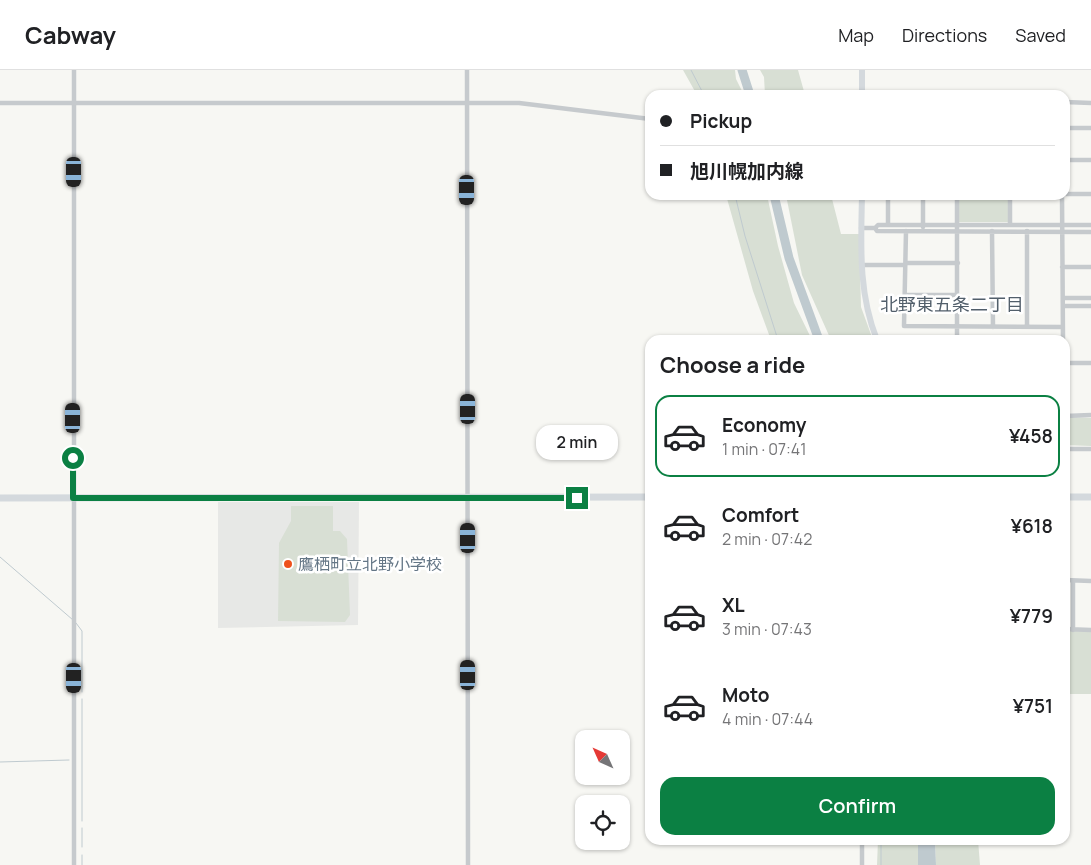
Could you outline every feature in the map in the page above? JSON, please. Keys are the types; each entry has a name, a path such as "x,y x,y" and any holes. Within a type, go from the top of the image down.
{"main road":[{"path":"0,498 645,497"},
{"path":"1070,497 1091,497"}],"street":[{"path":"74,70 74,865"},
{"path":"467,70 468,865"},
{"path":"862,70 862,90"},
{"path":"1070,102 1091,102"},
{"path":"0,104 519,103 645,118"},
{"path":"1070,128 1091,128"},
{"path":"1070,160 1091,160"},
{"path":"1070,194 1091,194"},
{"path":"862,200 862,266 866,306 875,335"},
{"path":"888,200 888,224"},
{"path":"923,200 923,231"},
{"path":"957,200 957,335"},
{"path":"1010,200 1010,224"},
{"path":"1063,335 1064,200"},
{"path":"875,228 878,224 1091,225"},
{"path":"992,224 993,327"},
{"path":"1027,327 1028,224"},
{"path":"862,228 875,228 877,231 906,232 1091,232"},
{"path":"906,232 904,326 1063,327"},
{"path":"862,266 958,263"},
{"path":"1062,267 1091,267"},
{"path":"905,295 957,295"},
{"path":"1063,298 1091,298"},
{"path":"1063,306 1091,306"},
{"path":"1070,363 1091,363"},
{"path":"1070,416 1091,415"},
{"path":"1070,449 1091,449"},
{"path":"1091,581 1073,580 1073,630 1091,630"},
{"path":"862,845 862,865"}],"shaded area":[{"path":"683,70 735,70 736,79 742,90 694,90"},
{"path":"760,70 798,70 804,90 765,90 764,77"},
{"path":"727,200 768,200 778,246 794,303 810,335 769,335 753,291"},
{"path":"787,200 832,200 841,234 859,234 861,307 871,335 829,335 802,275"},
{"path":"959,200 1009,200 1008,222 959,222"},
{"path":"1070,417 1091,418 1091,446 1070,445"},
{"name":"鷹栖町立北野小学校","path":"218,502 359,502 358,625 218,628"},
{"path":"291,506 333,506 333,531 340,531 347,539 350,615 345,622 278,621 279,543 291,521"},
{"path":"1070,629 1091,629 1091,694 1070,694"},
{"path":"878,845 918,845 918,865 877,865"},
{"path":"918,845 935,845 936,865 918,865"},
{"path":"935,845 978,845 980,865 936,865"}],"waterway":[{"path":"691,70 701,90"},
{"path":"742,70 748,90"},
{"path":"736,200 745,236 776,335"},
{"path":"775,200 789,258 817,335"},
{"path":"0,557 73,620"},
{"path":"76,623 82,631 82,692"},
{"path":"82,699 82,821"},
{"path":"0,762 69,760"},
{"path":"82,828 82,847"},
{"path":"881,845 881,865"},
{"path":"82,855 82,865"}],"place":[{"name":"鷹栖町立北野小学校","path":"288,564"}],"district":[{"name":"北野東五条二丁目","path":"952,304"}],"route":[{"path":"73,458 73,498 577,498"}]}
